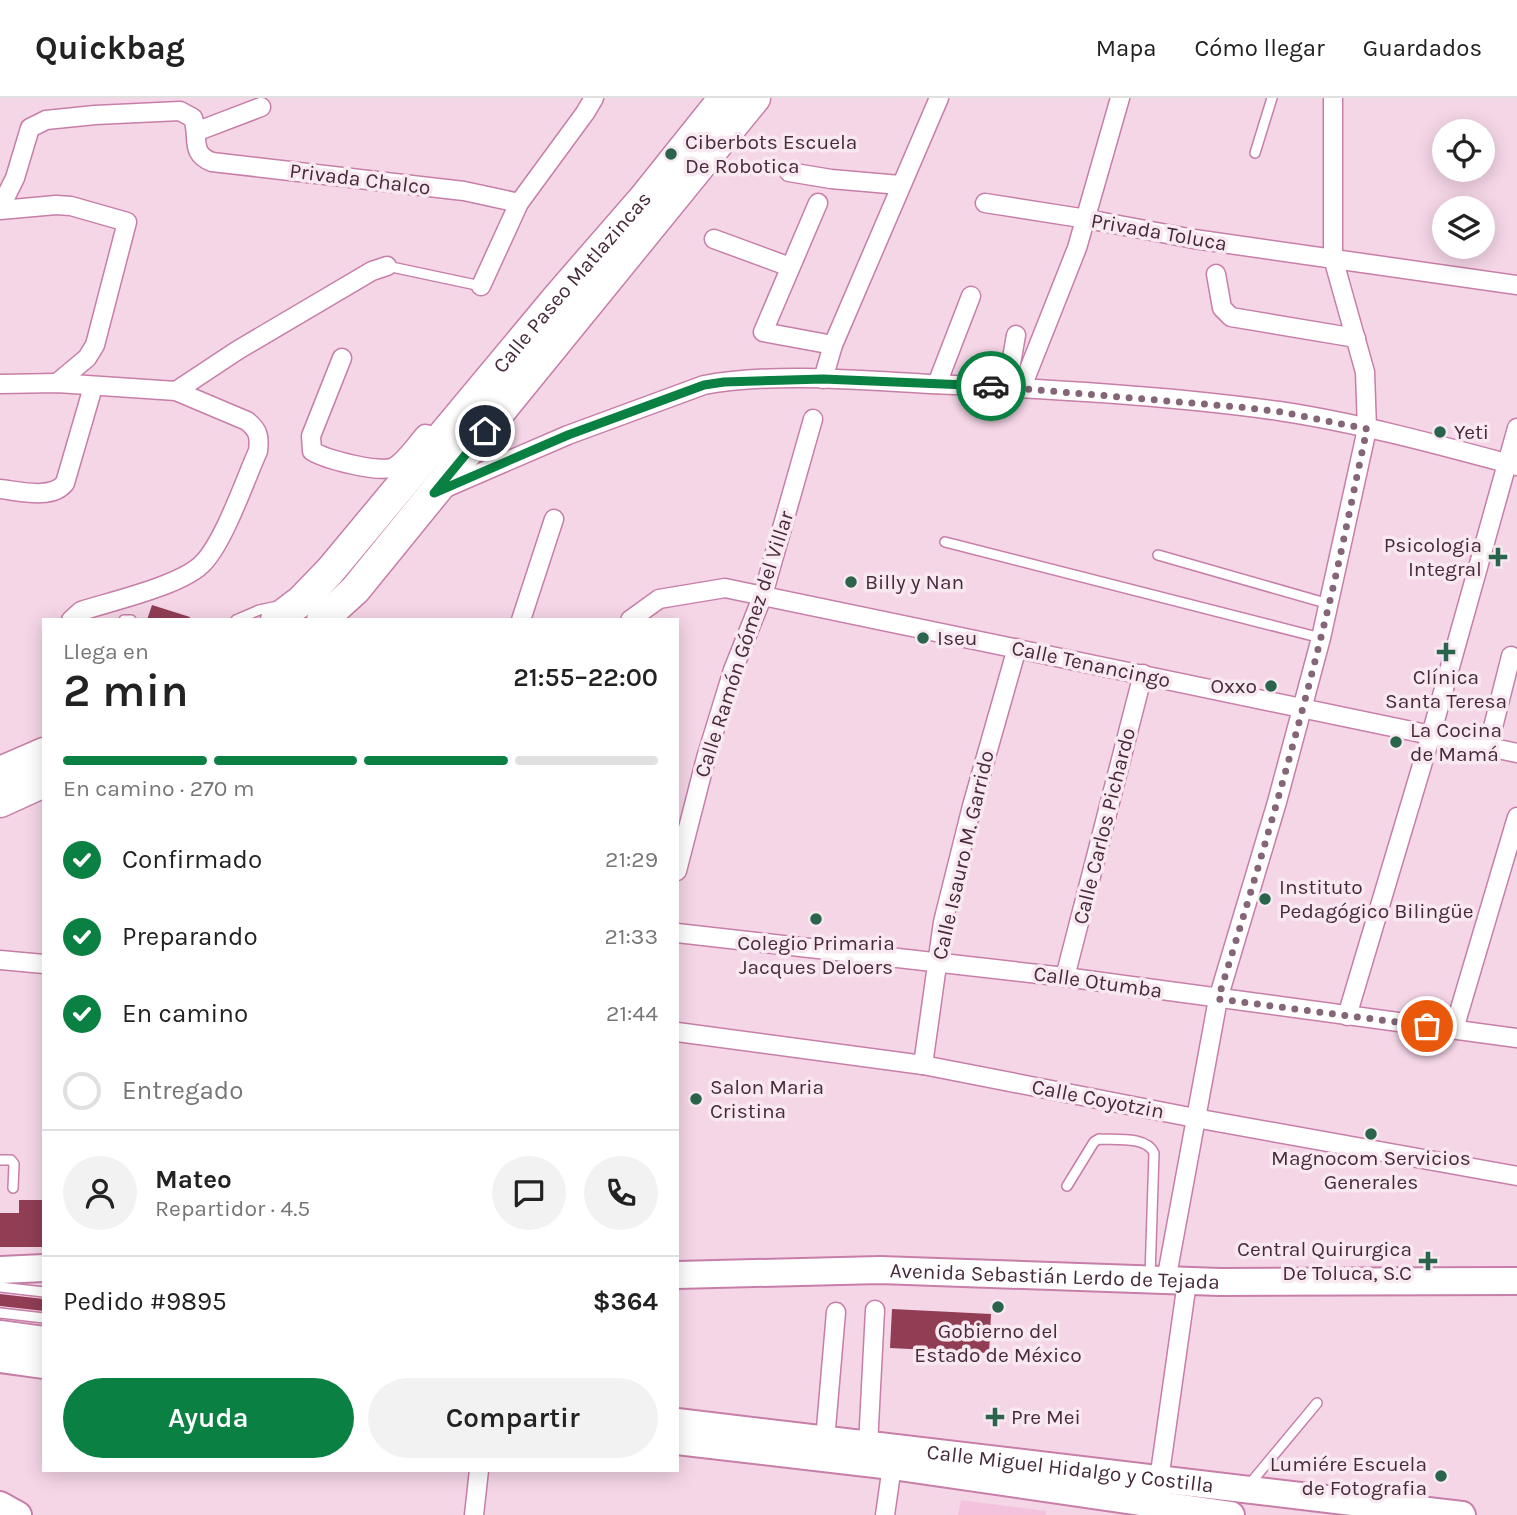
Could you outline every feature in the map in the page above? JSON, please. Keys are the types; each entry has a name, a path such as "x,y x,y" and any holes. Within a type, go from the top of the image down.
{"highway":[{"name":"Calle Paseo Matlazincas","path":"311,610 330,571 443,438 558,296 644,198 724,98"},
{"name":"Calle Paseo Matlazincas","path":"283,618 311,610 355,590 755,98"},
{"path":"0,772 42,754"},
{"path":"0,802 42,783"}],"main road":[{"path":"0,1270 42,1268"},
{"name":"Avenida Sebastián Lerdo de Tejada","path":"679,1275 880,1270 1168,1281 1517,1281"},
{"path":"0,1334 42,1340"},
{"path":"0,1359 42,1365"},
{"name":"Calle Miguel Hidalgo y Costilla","path":"679,1422 868,1445 1158,1492 1228,1515"},
{"name":"Calle Miguel Hidalgo y Costilla","path":"679,1441 892,1466 1158,1492 1245,1490 1462,1515"},
{"path":"0,1505 18,1515"}],"street":[{"path":"481,286 519,203 594,98"},
{"path":"823,379 833,345 939,98"},
{"path":"1014,387 1087,219 1120,98"},
{"path":"1158,1492 1168,1281 1218,999 1303,708 1367,429 1365,372 1333,258 1333,98"},
{"path":"57,383 87,358 95,345 127,222 71,206 0,209 15,178 30,128 46,120 180,111 196,124 261,107"},
{"name":"Privada Chalco","path":"196,124 197,149 201,158 212,162 464,191 519,203"},
{"path":"789,172 900,185"},
{"path":"818,203 763,332 833,345"},
{"name":"Privada Toluca","path":"985,203 1194,239 1517,285"},
{"path":"714,239 790,267"},
{"path":"176,391 238,350 372,271 387,266"},
{"path":"1216,274 1222,308 1231,317 1356,338"},
{"path":"937,384 971,296"},
{"path":"1014,387 1016,335"},
{"path":"342,358 311,436 312,451 324,457 385,470 398,464 425,434 443,438"},
{"path":"434,493 568,435 683,391 724,382 823,379 1014,387 1282,412 1367,429 1512,464"},
{"path":"0,384 57,383 176,391 247,421 256,428 260,439 258,451 216,546 204,562 195,570 168,583 81,611 73,618"},
{"path":"0,489 48,492 62,487 93,387"},
{"name":"Calle Ramón Gómez del Villar","path":"679,863 706,758 733,670 763,595 813,419"},
{"path":"1347,1016 1512,464 1517,428"},
{"path":"522,618 554,519"},
{"name":"Calle Tenancingo","path":"633,618 659,599 725,588 1517,753"},
{"name":"Calle Isauro M. Garrido","path":"923,1065 943,922 962,843 1017,648"},
{"path":"1488,747 1511,656"},
{"name":"Calle Carlos Pichardo","path":"1065,977 1143,674"},
{"path":"1454,1029 1517,817"},
{"name":"Calle Otumba","path":"679,933 1065,977 1517,1038"},
{"path":"0,960 42,964"},
{"name":"Calle Coyotzin","path":"679,1032 923,1065 1195,1118 1517,1176"},
{"path":"868,1445 875,1310"},
{"path":"825,1440 836,1312"},
{"path":"885,1515 892,1466"},
{"path":"474,1515 478,1472"}],"lane":[{"path":"1255,153 1272,98"},
{"path":"387,266 481,286"},
{"path":"945,542 1321,638"},
{"path":"1158,555 1329,604"},
{"path":"241,618 259,610 311,610"},
{"path":"1067,1186 1094,1142 1099,1139 1136,1141 1152,1148 1168,1281"},
{"path":"0,1160 11,1160 14,1164 13,1188"},
{"path":"0,1287 42,1292"},
{"path":"0,1313 42,1318"},
{"path":"1245,1490 1317,1404"}],"shaded area":[{"path":"961,1500 1046,1511 1046,1515 958,1515"}],"building":[{"path":"152,605 190,617 190,618 148,618"},
{"path":"19,1200 42,1200 42,1247 0,1247 0,1213 19,1213"},
{"path":"0,1294 42,1299 42,1311 0,1306"},
{"path":"892,1309 991,1314 989,1353 890,1348"}],"way so far":[{"path":"991,386 1239,407 1282,412 1367,429 1309,685 1218,999 1427,1026"}],"place":[{"name":"Ciberbots Escuela De Robotica","path":"671,154"},
{"name":"Yeti","path":"1440,432"},
{"name":"Psicologia Integral","path":"1498,557"},
{"name":"Billy y Nan","path":"851,582"},
{"name":"Iseu","path":"923,638"},
{"name":"Clínica Santa Teresa","path":"1446,652"},
{"name":"Oxxo","path":"1271,686"},
{"name":"La Cocina de Mamá","path":"1396,742"},
{"name":"Instituto Pedagógico Bilingüe","path":"1265,899"},
{"name":"Colegio Primaria Jacques Deloers","path":"816,919"},
{"name":"Salon Maria Cristina","path":"696,1099"},
{"name":"Magnocom Servicios Generales","path":"1371,1134"},
{"name":"Central Quirurgica De Toluca, S.C","path":"1428,1261"},
{"name":"Gobierno del Estado de México","path":"998,1307"},
{"name":"Pre Mei","path":"995,1417"},
{"name":"Lumiére Escuela de Fotografia","path":"1441,1476"}],"route":[{"path":"485,431 434,493 568,435 704,385 823,379 991,386"}]}
